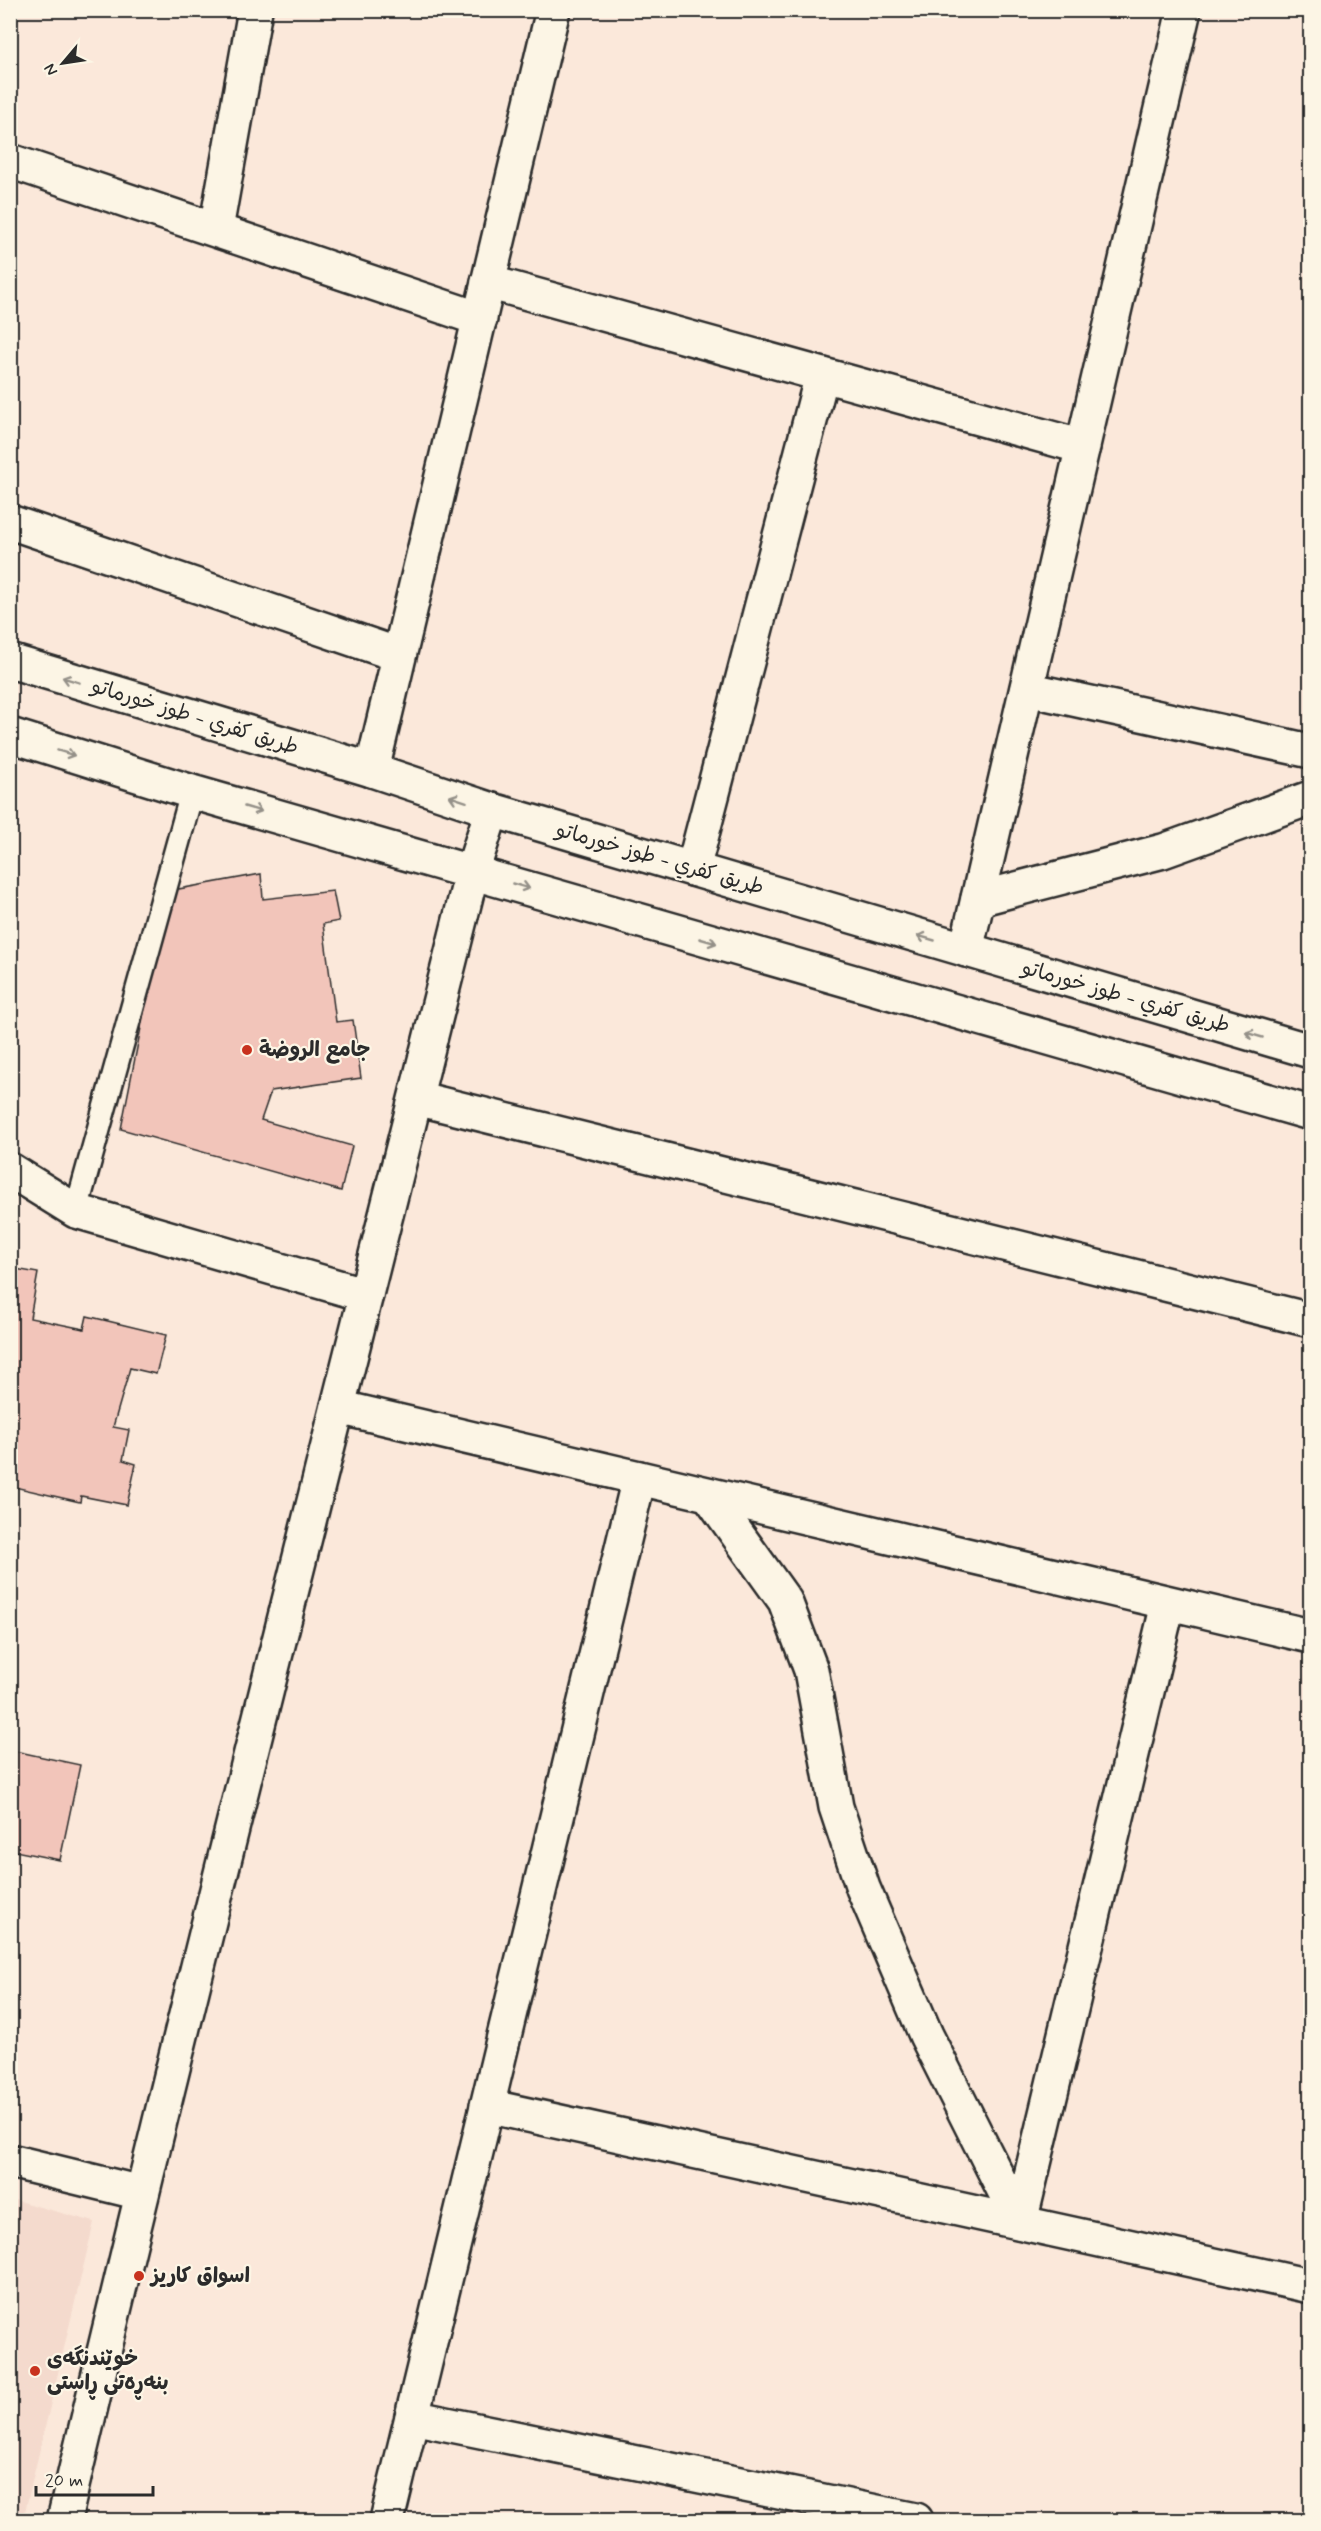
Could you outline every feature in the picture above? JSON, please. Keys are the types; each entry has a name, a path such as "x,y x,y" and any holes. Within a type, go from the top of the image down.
{"street":[{"path":"216,229 255,10"},
{"path":"372,770 553,10"},
{"path":"966,950 1185,10"},
{"path":"10,160 480,319"},
{"path":"488,282 1083,447"},
{"path":"693,869 822,375"},
{"path":"10,522 399,655"},
{"name":"طريق كفري - طوز خورماتو","path":"10,662 372,770 492,810 1311,1051"},
{"path":"1027,689 1311,751"},
{"path":"10,735 192,792 915,1002 1311,1113"},
{"path":"978,899 1163,851 1311,798"},
{"path":"64,2520 141,2193 472,872 492,810"},
{"path":"416,1098 1311,1320"},
{"path":"10,1170 76,1211 366,1295"},
{"path":"338,1407 1311,1636"},
{"path":"387,2520 639,1478"},
{"path":"709,1495 785,1601 811,1670 836,1807 863,1888 926,2035 1020,2222"},
{"path":"1020,2222 1168,1604"},
{"path":"488,2106 1020,2222 1309,2279"},
{"path":"10,2161 141,2193"},
{"path":"412,2417 916,2520"}],"lane":[{"path":"76,1211 192,792"}],"shaded area":[{"name":"خوێندنگەی بنەڕەتی ڕاستی","path":"11,2199 94,2222 23,2520 10,2520"}],"building":[{"name":"جامع الروضة","path":"261,874 263,899 333,891 339,921 323,924 336,1022 353,1020 361,1078 271,1091 261,1120 352,1146 341,1191 121,1129 168,891"},
{"path":"10,1268 38,1273 30,1318 84,1329 87,1316 166,1335 156,1374 130,1368 113,1427 129,1430 123,1460 136,1464 127,1505 81,1496 80,1502 10,1486"},
{"path":"10,1750 80,1765 60,1860 10,1850"}],"place":[{"name":"جامع الروضة","path":"247,1050"},
{"name":"اسواق كاريز","path":"139,2276"},
{"name":"خوێندنگەی بنەڕەتی ڕاستی","path":"35,2371"}]}
